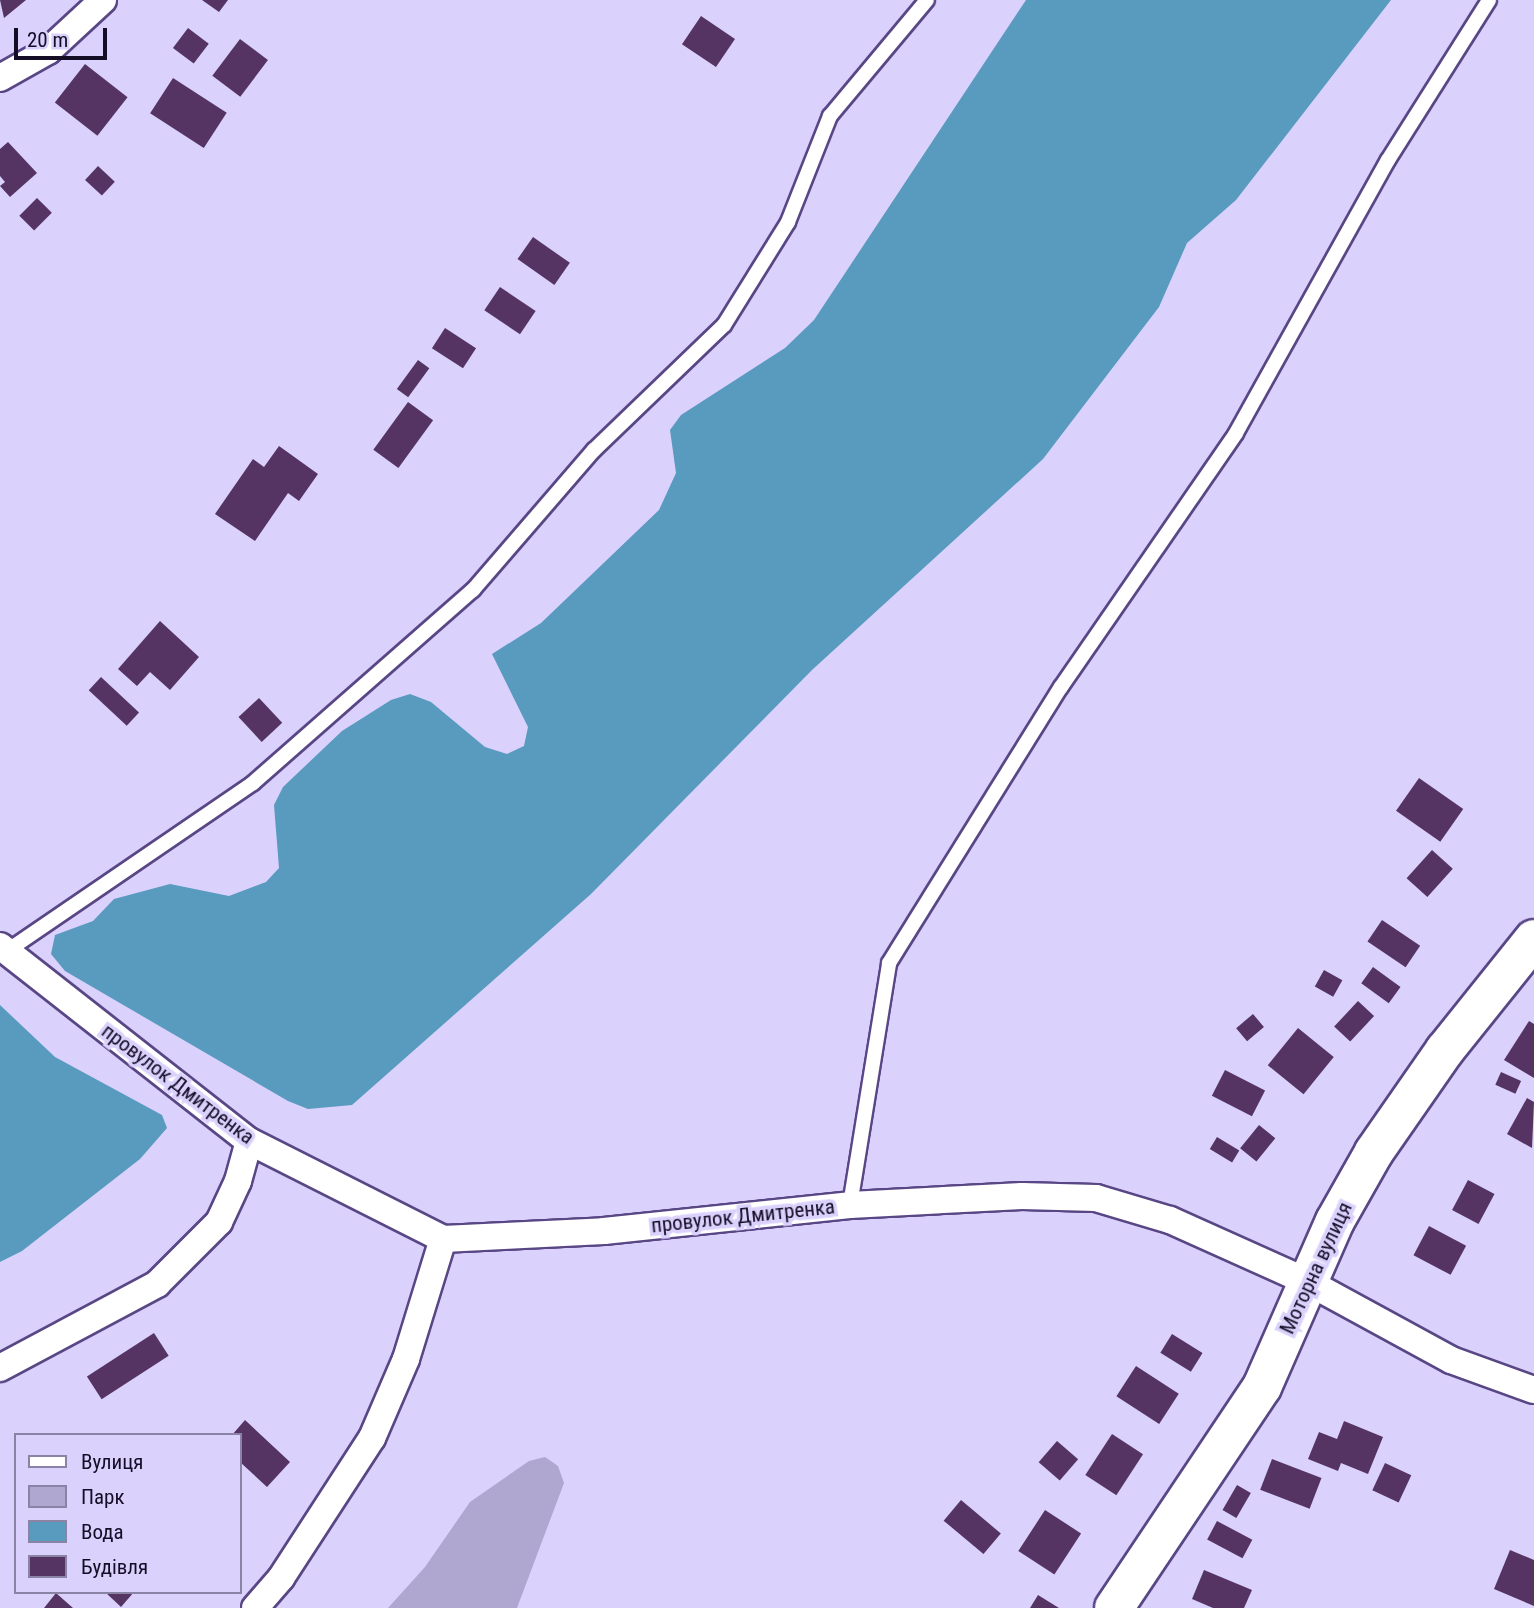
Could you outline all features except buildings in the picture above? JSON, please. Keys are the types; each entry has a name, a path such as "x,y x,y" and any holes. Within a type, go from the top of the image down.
{"street":[{"path":"0,78 48,51 103,0"},
{"name":"Моторна вулиця","path":"1114,1608 1262,1387 1308,1282 1374,1152 1445,1051 1534,939"},
{"name":"провулок Дмитренка","path":"4,949 249,1141 443,1239 604,1231 850,1205 1022,1196 1096,1198 1170,1220 1308,1282 1451,1360 1534,1390"},
{"path":"0,1368 157,1284 219,1222 238,1181 249,1141"},
{"path":"255,1608 281,1578 372,1438 405,1359 443,1239"}],"lane":[{"path":"4,949 253,783 473,590 594,450 724,325 788,222 830,116 927,0"},
{"path":"850,1205 888,962 1061,687 1236,433 1388,160 1489,0"}],"green space":[{"path":"545,1457 558,1466 564,1483 517,1608 388,1608 425,1567 470,1502 529,1461"}],"water":[{"path":"1026,0 1391,0 1236,200 1187,243 1159,307 1043,459 812,670 591,894 352,1105 308,1109 288,1101 65,971 51,954 55,935 93,921 114,899 170,884 229,896 266,882 279,868 274,805 283,787 342,731 391,700 410,694 431,702 485,747 507,754 524,746 528,727 492,654 541,623 659,510 676,473 670,430 681,415 785,348 814,320"},
{"path":"0,1005 55,1057 162,1115 167,1128 140,1159 22,1251 0,1262"}]}
